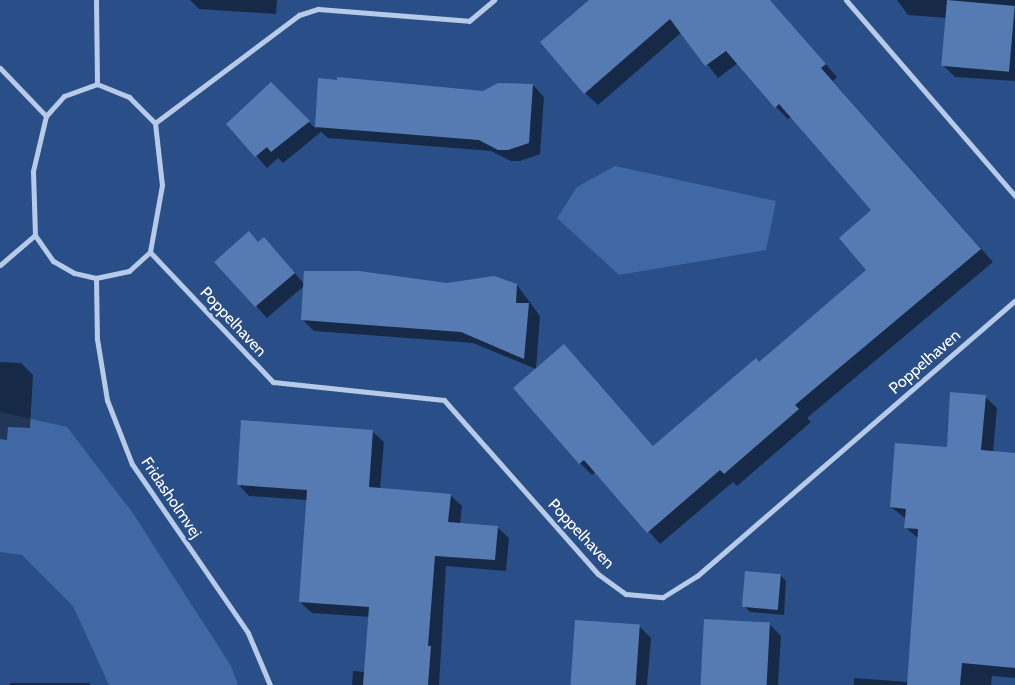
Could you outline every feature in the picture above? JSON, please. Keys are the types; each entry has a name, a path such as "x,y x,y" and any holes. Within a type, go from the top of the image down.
{"street":[{"path":"96,0 97,84"},
{"path":"155,123 299,15 318,9 469,21 494,0"},
{"path":"846,0 1015,196"},
{"path":"0,68 46,116"},
{"path":"97,84 129,97 155,123 162,186 150,252 129,271 96,278 74,273 53,261 35,234 33,171 46,116 64,96 97,84"},
{"path":"0,265 35,234"},
{"name":"Poppelhaven","path":"150,252 273,382 444,400 598,574 626,594 663,597 697,576 1015,301"},
{"name":"Fridasholmvej","path":"96,278 97,339 107,400 132,464 248,633 270,685"}],"shaded area":[{"path":"615,166 776,201 766,250 619,275 557,218 577,187"},
{"path":"0,412 67,427 132,512 231,666 238,685 109,685 73,606 22,555 0,552"}],"building":[{"path":"589,0 770,0 826,64 821,68 981,249 795,405 799,409 724,474 720,470 647,533 584,460 579,464 513,388 564,344 653,446 756,358 759,362 866,270 839,238 871,210 779,104 775,108 726,51 705,66 670,19 584,94 540,42"},
{"path":"947,0 1015,6 1009,72 941,66"},
{"path":"337,77 483,91 498,83 533,84 529,143 508,150 498,150 479,140 315,127 318,78 337,80"},
{"path":"271,82 310,121 271,152 267,147 255,157 226,124"},
{"path":"249,231 258,242 264,237 295,273 255,307 214,262"},
{"path":"304,271 359,271 447,283 494,276 517,284 516,303 529,303 524,359 461,332 301,320"},
{"path":"950,392 986,395 981,450 1015,453 1015,668 962,663 960,685 907,685 918,529 904,528 906,509 890,507 895,443 947,447"},
{"path":"241,420 373,430 369,487 451,494 448,522 498,526 495,560 435,556 428,646 431,646 428,685 363,685 369,607 299,602 307,490 237,485"},
{"path":"745,571 781,574 778,610 742,607"},
{"path":"704,619 770,622 767,685 701,685"},
{"path":"575,620 640,625 636,685 570,685"}]}
